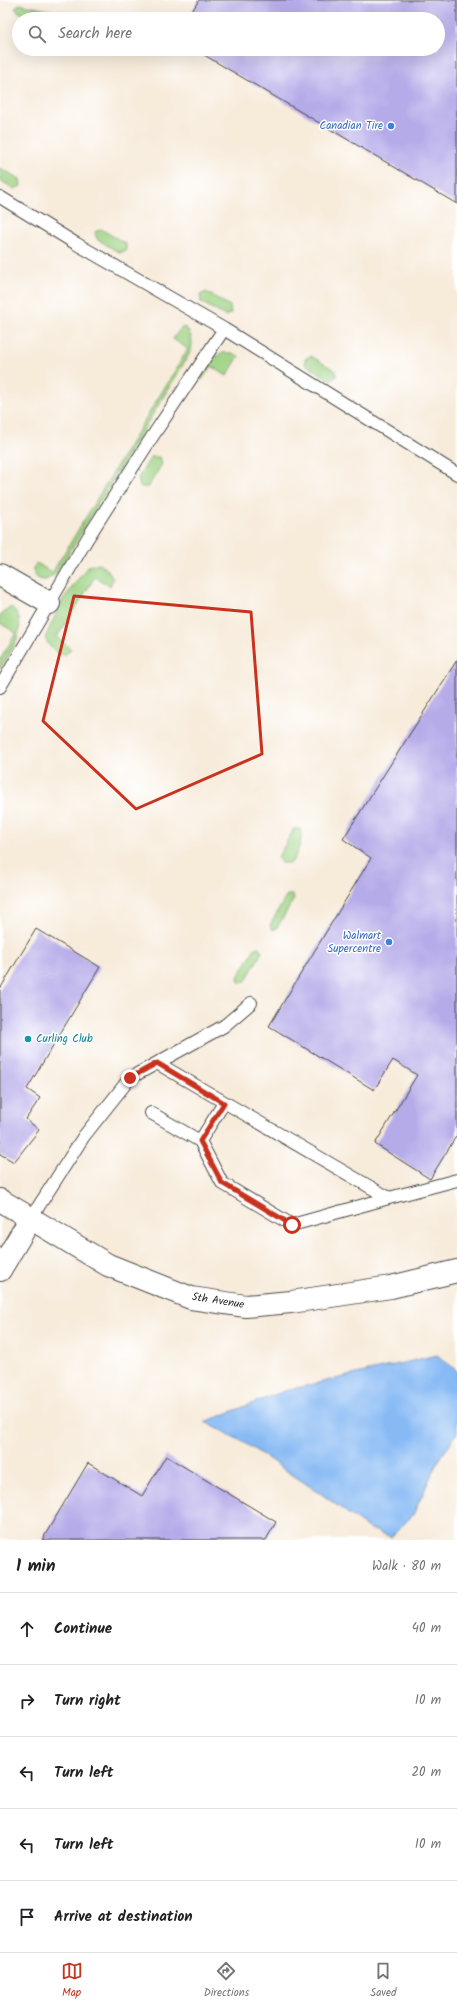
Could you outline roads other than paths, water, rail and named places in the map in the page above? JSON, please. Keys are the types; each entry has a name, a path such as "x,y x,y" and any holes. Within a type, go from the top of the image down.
{"street":[{"path":"0,575 49,603"},
{"name":"5th Avenue","path":"0,1200 108,1265 191,1298 246,1306 290,1302 391,1287 457,1271"},
{"path":"0,1270 31,1218"}],"lane":[{"path":"0,197 75,243 224,329 457,474"},
{"path":"0,686 49,603 152,437 224,329"},
{"path":"31,1218 84,1136 130,1078 224,1026 251,1003"},
{"path":"157,1063 389,1198"},
{"path":"200,1141 224,1103"},
{"path":"151,1113 200,1141 222,1183 292,1225 457,1180"}],"water":[{"path":"437,1355 457,1371 457,1433 437,1463 413,1515 391,1537 368,1528 320,1493 243,1442 205,1422 284,1391"}],"place":[{"name":"Canadian Tire","path":"391,126"},
{"name":"Walmart Supercentre","path":"389,942"},
{"name":"Curling Club","path":"28,1039"}]}
